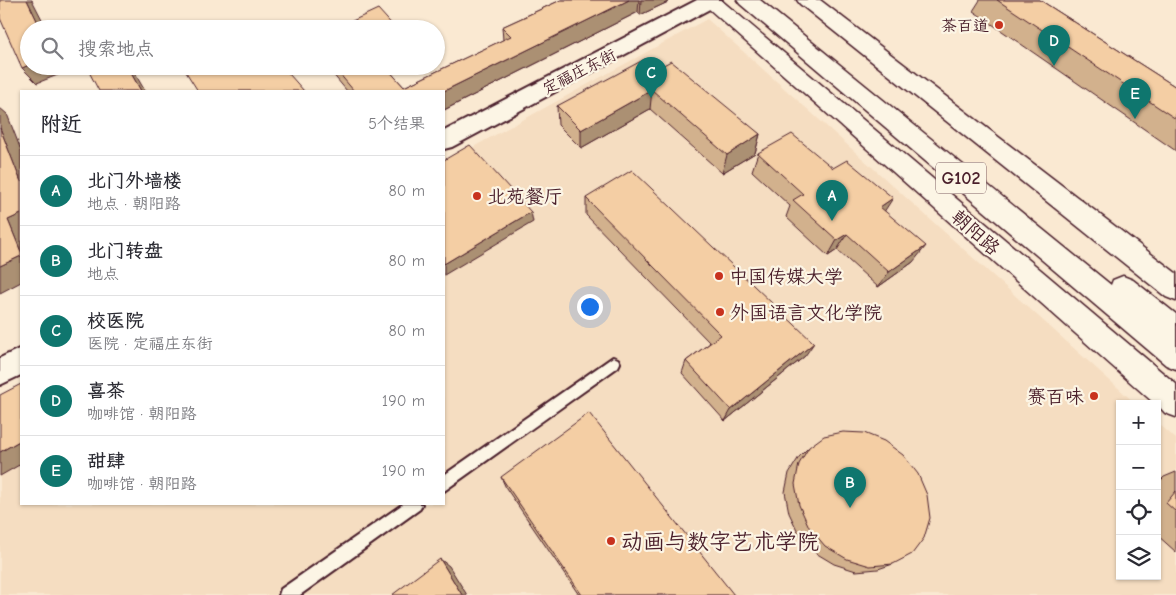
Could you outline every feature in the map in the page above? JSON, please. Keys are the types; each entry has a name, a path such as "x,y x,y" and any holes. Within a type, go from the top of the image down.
{"main road":[{"name":"朝阳路","path":"747,0 1176,356"},
{"name":"G102","path":"772,0 1176,331"},
{"path":"807,0 1176,289"},
{"name":"朝阳路","path":"711,1 1176,403"}],"street":[{"name":"定福庄东街","path":"445,140 711,1"},
{"path":"0,372 20,362"}],"lane":[{"path":"445,483 613,363"},
{"path":"288,595 414,505"}],"shaded area":[{"name":"中国传媒大学","path":"707,19 1132,400 1116,400 1116,580 1161,580 1161,426 1176,439 1176,595 0,595 0,401 20,391 20,505 445,505 445,162"}],"building":[{"path":"0,0 27,0 37,20 20,20 20,63 0,18"},
{"path":"561,0 629,0 445,91 353,90 341,75 393,75 404,87 429,75 445,75 445,67 511,36 502,27"},
{"path":"997,0 1040,0 1176,87 1176,119"},
{"path":"378,9 388,20 354,20"},
{"path":"645,59 656,69 671,61 760,134 727,155 652,90 581,130 557,106"},
{"path":"91,75 132,75 140,90 98,90"},
{"path":"188,75 290,75 303,90 197,90"},
{"path":"0,128 20,179 20,214 8,220 20,250 20,256 0,266"},
{"path":"792,134 833,168 847,160 893,198 880,207 926,246 889,272 847,234 837,240 793,200 803,194 758,153"},
{"name":"北苑餐厅","path":"470,145 531,212 445,263 445,159"},
{"name":"外国语言文化学院","path":"632,170 814,343 731,410 686,361 721,335 586,198"},
{"path":"20,385 20,441 0,452 0,395"},
{"name":"动画与数字艺术学院","path":"589,413 734,595 582,595 501,477"},
{"path":"843,432 864,433 884,441 903,455 918,474 927,495 930,518 924,538 912,554 893,564 870,566 847,559 825,546 809,527 799,505 795,484 799,464 809,447 824,436"},
{"path":"1176,491 1176,512 1166,503"},
{"path":"440,559 462,595 392,595"}],"place":[{"name":"茶百道","path":"999,25"},
{"name":"喜茶","path":"1054,66"},
{"name":"校医院","path":"651,98"},
{"name":"甜肆","path":"1135,119"},
{"name":"北苑餐厅","path":"477,196"},
{"name":"北门外墙楼","path":"832,221"},
{"name":"中国传媒大学","path":"719,276"},
{"name":"外国语言文化学院","path":"720,312"},
{"name":"赛百味","path":"1094,396"},
{"name":"北门转盘","path":"850,508"},
{"name":"动画与数字艺术学院","path":"611,541"}]}
